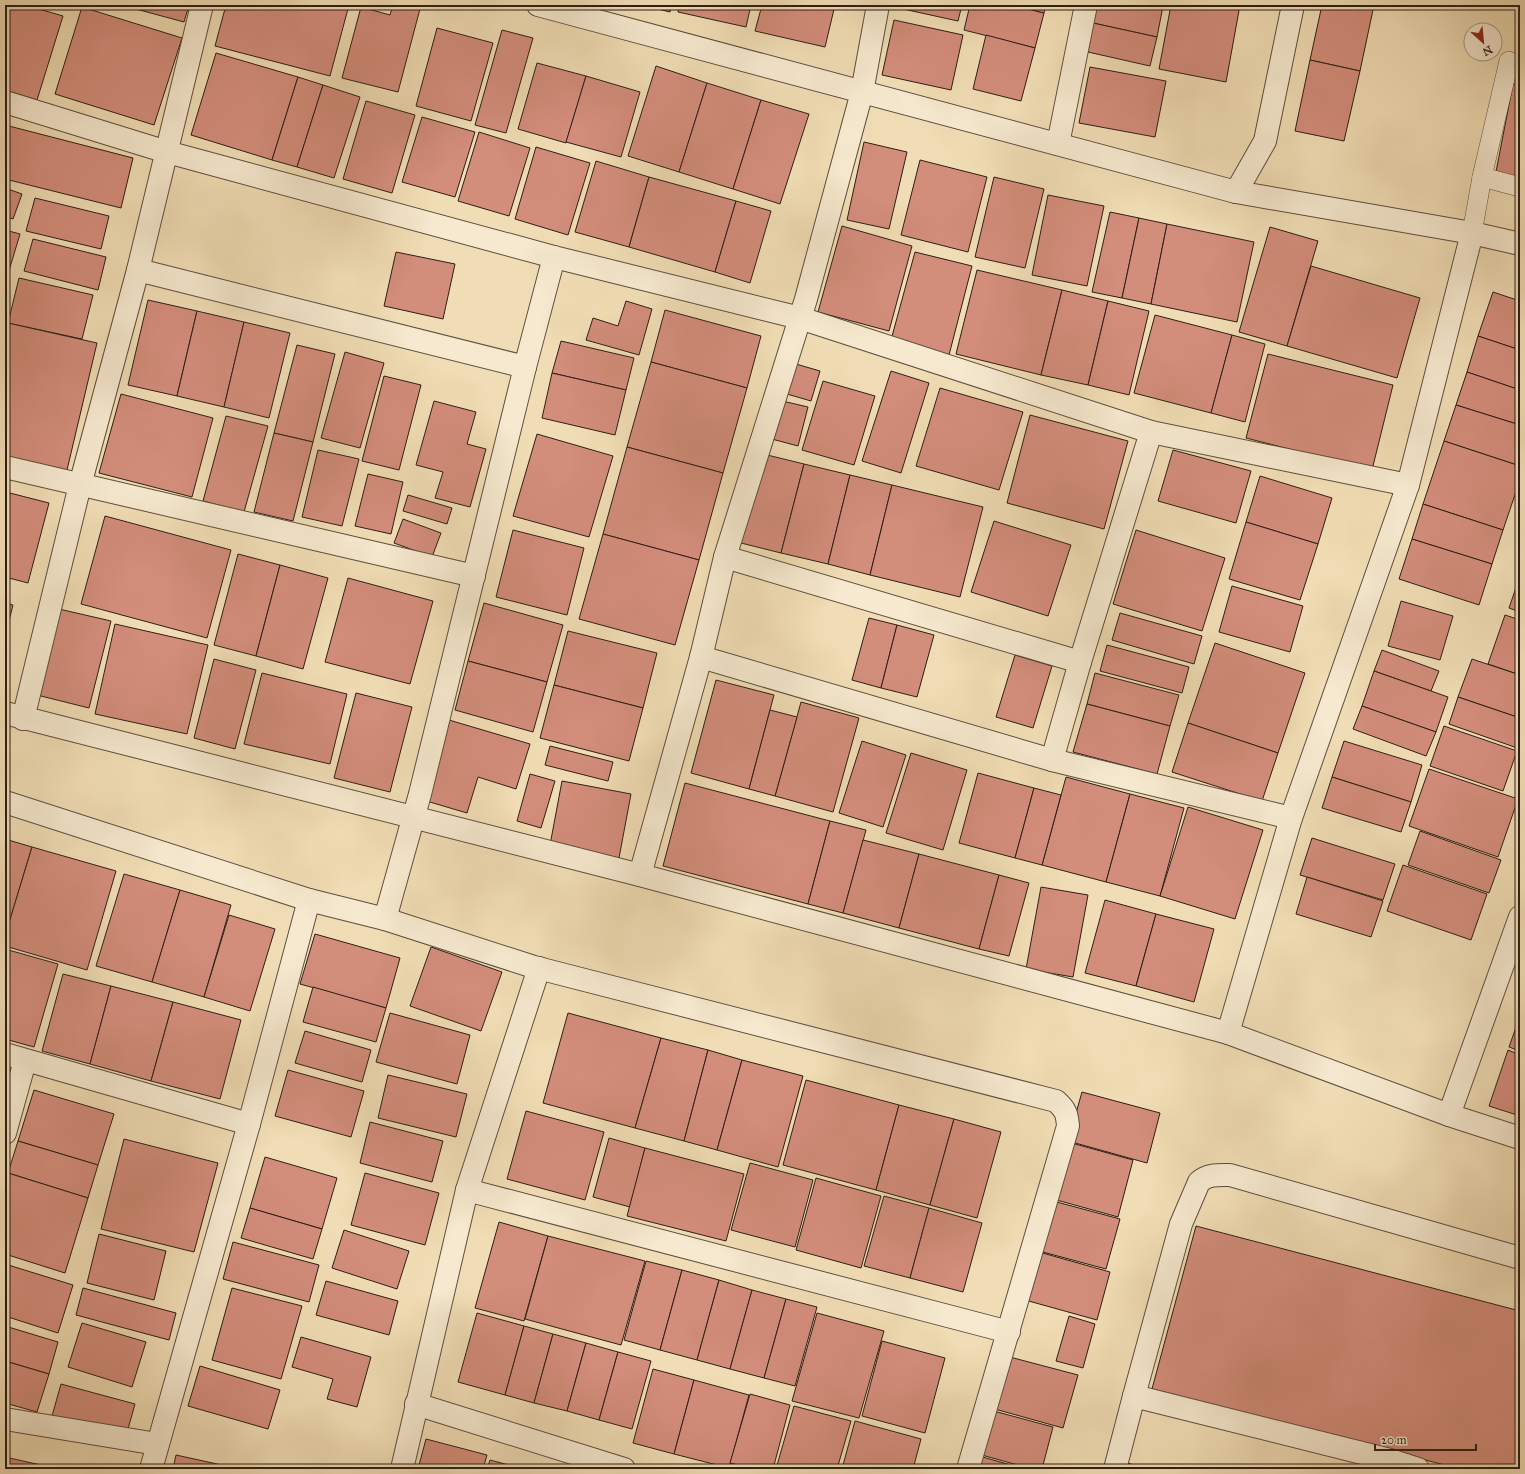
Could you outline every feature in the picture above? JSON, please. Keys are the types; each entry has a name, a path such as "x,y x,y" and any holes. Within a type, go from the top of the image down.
{"street":[{"path":"202,5 138,270 80,485 14,716 412,823 640,875 1228,1033 1449,1115 1520,1138"},
{"path":"538,5 1236,192 1472,233 1520,244"},
{"path":"640,875 701,657 725,557 800,318 862,92 878,5"},
{"path":"1058,144 1086,5"},
{"path":"1236,192 1265,141 1293,5"},
{"path":"5,102 167,152 554,257 800,318 1151,432 1408,485"},
{"path":"1228,1033 1291,818 1408,485 1472,233"},
{"path":"385,919 412,823 525,367 554,257"},
{"path":"138,270 525,367"},
{"path":"1052,760 1080,662 1151,432"},
{"path":"5,467 474,576"},
{"path":"725,557 1080,662"},
{"path":"701,657 1052,760 1291,818"},
{"path":"5,802 309,900 385,919 539,968 1056,1101 1063,1107 1067,1115 1068,1126 968,1469"},
{"path":"151,1469 249,1124 309,900"},
{"path":"1449,1115 1520,917"},
{"path":"402,1469 467,1190 539,968"},
{"path":"5,1134 15,1058 249,1124"},
{"path":"1115,1469 1181,1224 1199,1182 1207,1177 1212,1175 1230,1175 1520,1258"},
{"path":"467,1190 1009,1332"},
{"path":"1134,1396 1389,1465 1418,1469"},
{"path":"416,1404 624,1469"},
{"path":"5,1418 157,1444"}],"lane":[{"path":"1472,233 1482,177 1509,61"},
{"path":"1482,177 1520,187"}],"building":[{"path":"5,5 25,5 63,16 37,100 5,90"},
{"path":"121,5 189,5 184,22"},
{"path":"226,5 349,5 330,76 215,46"},
{"path":"393,5 421,5 398,92 342,78 361,7 390,15"},
{"path":"642,5 672,5 670,12"},
{"path":"679,5 751,5 746,27 678,12"},
{"path":"762,5 835,5 825,47 755,31"},
{"path":"895,5 962,5 958,21 894,7"},
{"path":"970,5 1013,5 1044,13 1035,48 964,30"},
{"path":"1013,5 1046,5 1044,13"},
{"path":"1097,5 1163,6 1157,37 1093,23"},
{"path":"1171,5 1240,5 1226,82 1159,69"},
{"path":"1322,5 1374,5 1360,71 1310,60"},
{"path":"82,7 182,38 154,125 55,94"},
{"path":"894,20 963,35 951,90 882,75"},
{"path":"1093,23 1157,37 1150,66 1088,52"},
{"path":"437,28 493,43 471,121 416,106"},
{"path":"502,30 533,38 506,133 475,125"},
{"path":"986,35 1035,48 1021,101 973,89"},
{"path":"216,53 298,77 272,160 191,135"},
{"path":"1310,60 1360,71 1344,141 1295,131"},
{"path":"537,63 586,76 566,143 518,129"},
{"path":"656,66 707,83 679,172 628,156"},
{"path":"1090,67 1166,81 1155,137 1079,123"},
{"path":"586,76 640,92 621,157 566,142"},
{"path":"298,77 323,85 297,167 272,160"},
{"path":"707,83 761,100 733,189 679,172"},
{"path":"1513,84 1520,85 1520,182 1495,177"},
{"path":"323,85 360,97 334,178 297,167"},
{"path":"761,100 809,114 780,204 733,189"},
{"path":"366,101 415,115 392,193 343,179"},
{"path":"422,117 475,132 455,197 402,182"},
{"path":"5,125 133,158 121,208 5,179"},
{"path":"479,132 530,148 509,216 458,201"},
{"path":"864,142 907,152 889,229 847,220"},
{"path":"536,147 590,163 568,235 515,219"},
{"path":"920,160 987,177 968,252 901,235"},
{"path":"596,161 649,177 629,247 575,232"},
{"path":"649,177 736,201 715,272 629,247"},
{"path":"994,177 1044,189 1025,268 975,257"},
{"path":"5,188 22,194 13,219 5,216"},
{"path":"1048,195 1104,206 1087,286 1032,275"},
{"path":"35,198 109,216 101,249 26,231"},
{"path":"736,201 771,211 750,283 715,272"},
{"path":"1110,212 1139,218 1122,298 1092,292"},
{"path":"1139,218 1167,224 1151,304 1122,298"},
{"path":"1167,224 1254,242 1237,322 1151,304"},
{"path":"842,226 912,246 889,331 818,312"},
{"path":"1270,227 1318,241 1287,346 1239,332"},
{"path":"5,230 20,234 8,274 5,273"},
{"path":"33,239 106,257 98,290 24,271"},
{"path":"396,252 455,264 443,319 384,306"},
{"path":"915,252 972,266 949,355 891,340"},
{"path":"1311,266 1420,298 1397,378 1287,346"},
{"path":"977,270 1062,290 1041,375 956,354"},
{"path":"19,278 93,295 82,339 8,323"},
{"path":"1062,290 1108,301 1088,385 1041,375"},
{"path":"1493,292 1520,301 1520,350 1478,336"},
{"path":"148,300 197,311 177,396 128,385"},
{"path":"626,301 652,309 639,355 586,340 593,318 618,326"},
{"path":"1108,301 1149,311 1129,395 1088,385"},
{"path":"665,310 761,336 747,388 651,362"},
{"path":"197,311 244,322 224,407 177,396"},
{"path":"1155,315 1232,335 1211,413 1134,393"},
{"path":"244,322 290,333 269,418 224,407"},
{"path":"8,323 97,343 67,470 5,456 5,336"},
{"path":"1232,335 1265,344 1245,422 1211,413"},
{"path":"1478,336 1520,350 1520,390 1467,372"},
{"path":"561,341 634,358 626,390 552,373"},
{"path":"297,345 335,354 313,442 274,433"},
{"path":"345,352 384,363 360,448 321,438"},
{"path":"1268,354 1393,385 1372,470 1246,438"},
{"path":"651,362 747,388 723,473 627,447"},
{"path":"789,362 820,371 811,401 780,392"},
{"path":"891,371 929,383 901,473 862,461"},
{"path":"1467,372 1520,390 1520,425 1456,405"},
{"path":"552,373 626,390 615,435 542,418"},
{"path":"384,376 421,385 399,470 362,461"},
{"path":"823,381 875,396 854,465 802,450"},
{"path":"940,388 1023,412 999,490 916,466"},
{"path":"121,394 213,418 192,497 99,473"},
{"path":"778,400 808,407 798,446 768,438"},
{"path":"434,401 476,412 467,444 486,449 470,507 435,498 443,472 416,465"},
{"path":"1456,405 1520,425 1520,466 1444,441"},
{"path":"1030,415 1128,441 1104,529 1007,503"},
{"path":"226,416 268,426 244,512 203,501"},
{"path":"274,433 313,442 293,521 254,512"},
{"path":"537,434 613,456 589,537 513,516"},
{"path":"1444,441 1520,466 1520,480 1503,530 1423,504"},
{"path":"627,447 723,473 699,560 603,534"},
{"path":"318,450 359,459 342,526 302,517"},
{"path":"1173,450 1251,471 1236,523 1158,501"},
{"path":"759,453 804,464 781,553 737,542"},
{"path":"804,464 850,475 828,564 781,553"},
{"path":"368,474 403,482 391,534 355,526"},
{"path":"850,475 892,485 870,575 828,564"},
{"path":"1260,476 1332,498 1318,544 1246,522"},
{"path":"892,485 983,507 960,597 870,575"},
{"path":"6,492 49,503 28,583 5,577"},
{"path":"408,495 452,508 447,524 403,511"},
{"path":"1423,504 1503,530 1492,564 1412,539"},
{"path":"105,516 231,550 207,638 81,604"},
{"path":"403,519 441,533 432,557 394,543"},
{"path":"994,521 1071,545 1048,616 971,592"},
{"path":"1246,522 1318,544 1300,600 1229,579"},
{"path":"513,530 584,548 567,615 496,597"},
{"path":"1136,530 1225,558 1202,631 1113,604"},
{"path":"603,534 699,560 675,645 579,619"},
{"path":"1412,539 1492,564 1479,605 1399,579"},
{"path":"238,554 280,565 256,656 214,645"},
{"path":"280,565 328,578 303,669 256,656"},
{"path":"1520,576 1520,612 1509,608"},
{"path":"348,578 433,601 410,684 325,662"},
{"path":"1232,586 1303,606 1290,652 1219,632"},
{"path":"1401,601 1453,616 1440,660 1388,646"},
{"path":"5,603 13,605 5,637"},
{"path":"484,603 563,625 547,682 468,661"},
{"path":"59,609 111,621 89,708 37,695"},
{"path":"1120,613 1202,636 1194,664 1112,640"},
{"path":"1505,615 1520,620 1520,675 1488,664"},
{"path":"869,618 897,625 881,688 852,680"},
{"path":"115,624 208,645 187,734 95,714"},
{"path":"897,625 934,635 917,697 881,688"},
{"path":"568,631 657,653 643,708 554,685"},
{"path":"1215,643 1305,673 1278,753 1188,723"},
{"path":"1107,645 1189,667 1182,693 1100,671"},
{"path":"1382,650 1439,671 1431,691 1374,671"},
{"path":"1015,655 1052,666 1033,728 996,717"},
{"path":"214,659 256,670 235,749 194,738"},
{"path":"1472,659 1520,675 1520,718 1458,697"},
{"path":"468,661 547,682 533,732 455,710"},
{"path":"1374,671 1448,697 1436,732 1362,706"},
{"path":"262,673 347,694 330,764 244,744"},
{"path":"1095,673 1179,695 1170,726 1087,704"},
{"path":"716,680 774,695 749,789 691,773"},
{"path":"554,685 643,708 629,761 540,738"},
{"path":"356,693 412,707 390,792 334,778"},
{"path":"1458,697 1520,718 1520,749 1449,724"},
{"path":"801,702 859,718 833,812 775,796"},
{"path":"1087,704 1170,726 1157,774 1073,752"},
{"path":"1362,706 1436,732 1426,756 1353,729"},
{"path":"770,710 797,717 775,796 749,789"},
{"path":"449,720 530,744 516,789 478,777 467,813 423,800"},
{"path":"1188,723 1278,753 1262,801 1172,772"},
{"path":"1444,726 1517,751 1503,791 1430,766"},
{"path":"862,741 906,755 883,827 839,813"},
{"path":"1344,741 1422,765 1411,802 1332,777"},
{"path":"550,746 613,762 608,781 545,765"},
{"path":"911,753 967,770 943,850 886,833"},
{"path":"1429,769 1518,799 1498,857 1409,826"},
{"path":"978,773 1034,788 1015,858 959,843"},
{"path":"530,774 555,781 541,828 517,821"},
{"path":"1066,777 1130,794 1106,882 1042,865"},
{"path":"1332,777 1411,802 1401,832 1322,808"},
{"path":"562,781 631,794 619,858 550,845"},
{"path":"685,783 830,821 808,904 663,866"},
{"path":"1034,788 1061,795 1042,865 1015,858"},
{"path":"1130,794 1184,808 1160,896 1106,882"},
{"path":"1188,807 1263,830 1235,919 1160,896"},
{"path":"830,821 866,830 843,913 808,904"},
{"path":"1420,831 1501,860 1489,893 1408,865"},
{"path":"1312,838 1395,864 1383,900 1300,875"},
{"path":"5,839 32,847 5,936"},
{"path":"863,840 919,854 899,928 843,913"},
{"path":"32,847 116,871 87,970 5,946 5,936"},
{"path":"919,854 999,875 979,949 899,928"},
{"path":"1403,865 1487,894 1471,940 1387,911"},
{"path":"124,874 180,890 152,982 96,966"},
{"path":"999,875 1029,883 1009,956 979,949"},
{"path":"1307,877 1383,901 1371,937 1296,914"},
{"path":"1041,887 1088,895 1073,977 1026,969"},
{"path":"180,890 231,905 204,997 152,982"},
{"path":"1105,900 1156,914 1136,986 1085,973"},
{"path":"1156,914 1214,929 1194,1002 1136,986"},
{"path":"229,915 275,929 250,1011 204,997"},
{"path":"315,934 400,958 386,1008 300,984"},
{"path":"431,947 502,972 481,1031 410,1006"},
{"path":"5,949 58,964 34,1047 5,1039"},
{"path":"63,974 111,986 90,1064 42,1051"},
{"path":"111,986 173,1002 151,1081 90,1064"},
{"path":"313,987 386,1008 376,1042 303,1022"},
{"path":"173,1002 241,1020 220,1099 151,1081"},
{"path":"390,1013 470,1035 457,1084 376,1062"},
{"path":"568,1013 661,1038 635,1128 543,1103"},
{"path":"1520,1016 1520,1051 1509,1047"},
{"path":"305,1031 371,1050 362,1082 295,1063"},
{"path":"661,1038 708,1050 684,1141 635,1128"},
{"path":"708,1050 742,1060 717,1150 684,1141"},
{"path":"1508,1050 1520,1055 1520,1116 1489,1106"},
{"path":"742,1060 803,1076 778,1167 717,1150"},
{"path":"288,1070 364,1091 351,1137 275,1116"},
{"path":"388,1075 467,1094 456,1137 378,1118"},
{"path":"806,1080 899,1105 876,1190 783,1165"},
{"path":"34,1090 114,1114 98,1165 18,1141"},
{"path":"1082,1092 1160,1113 1147,1163 1068,1141"},
{"path":"899,1105 954,1119 930,1205 876,1190"},
{"path":"526,1111 604,1132 585,1200 507,1179"},
{"path":"954,1119 1001,1132 977,1218 930,1205"},
{"path":"370,1122 443,1141 432,1182 360,1163"},
{"path":"609,1138 645,1148 630,1207 593,1197"},
{"path":"124,1139 218,1163 194,1252 101,1229"},
{"path":"18,1141 98,1165 88,1198 8,1173"},
{"path":"1068,1142 1133,1160 1118,1217 1053,1199"},
{"path":"645,1148 744,1174 726,1241 627,1216"},
{"path":"265,1157 337,1178 322,1229 250,1208"},
{"path":"750,1163 813,1180 795,1247 731,1230"},
{"path":"8,1173 88,1198 65,1273 5,1254 5,1182"},
{"path":"365,1173 439,1193 425,1245 351,1225"},
{"path":"816,1178 881,1196 861,1268 796,1250"},
{"path":"884,1196 929,1208 910,1278 864,1266"},
{"path":"1053,1201 1120,1219 1106,1269 1039,1251"},
{"path":"250,1208 322,1229 313,1259 241,1238"},
{"path":"929,1208 982,1223 963,1292 910,1278"},
{"path":"499,1222 548,1236 524,1321 475,1308"},
{"path":"1196,1226 1520,1311 1520,1469 1460,1469 1152,1389"},
{"path":"344,1230 409,1251 397,1289 332,1268"},
{"path":"99,1234 166,1251 154,1300 87,1283"},
{"path":"548,1236 645,1261 621,1345 525,1319"},
{"path":"233,1242 319,1265 309,1302 223,1279"},
{"path":"1039,1252 1110,1272 1097,1320 1025,1300"},
{"path":"646,1261 682,1270 660,1350 624,1340"},
{"path":"5,1264 73,1285 58,1333 5,1316"},
{"path":"682,1270 719,1280 697,1360 660,1350"},
{"path":"719,1280 752,1290 730,1369 697,1360"},
{"path":"326,1281 398,1301 389,1335 316,1315"},
{"path":"83,1288 176,1313 169,1340 76,1315"},
{"path":"232,1288 302,1306 281,1379 212,1360"},
{"path":"752,1290 786,1299 764,1378 730,1369"},
{"path":"786,1299 817,1307 795,1386 764,1378"},
{"path":"477,1313 524,1326 505,1395 458,1382"},
{"path":"817,1313 884,1331 859,1418 792,1401"},
{"path":"1069,1316 1095,1324 1083,1368 1056,1361"},
{"path":"82,1323 146,1342 132,1387 68,1367"},
{"path":"5,1326 58,1342 49,1374 5,1361"},
{"path":"524,1326 553,1334 534,1403 505,1395"},
{"path":"553,1334 586,1343 567,1411 534,1403"},
{"path":"301,1337 371,1357 357,1407 327,1399 333,1379 292,1367"},
{"path":"882,1341 945,1358 925,1433 862,1416"},
{"path":"586,1343 618,1352 599,1420 567,1411"},
{"path":"618,1352 651,1361 632,1429 599,1420"},
{"path":"1006,1356 1078,1375 1063,1428 991,1408"},
{"path":"5,1361 49,1374 37,1412 5,1403"},
{"path":"200,1366 280,1390 268,1429 188,1406"},
{"path":"653,1369 694,1380 674,1454 633,1443"},
{"path":"694,1380 749,1395 729,1468 674,1454"},
{"path":"61,1384 135,1404 126,1436 52,1416"},
{"path":"750,1394 790,1405 773,1469 754,1469 730,1463"},
{"path":"794,1406 851,1421 837,1469 776,1469"},
{"path":"990,1410 1053,1427 1042,1469 1032,1469 978,1454"},
{"path":"855,1421 921,1439 913,1469 842,1469"},
{"path":"426,1439 487,1455 483,1469 418,1469"},
{"path":"176,1455 240,1469 173,1469"},
{"path":"979,1456 1025,1469 975,1469"},
{"path":"5,1457 59,1469 5,1469"},
{"path":"490,1460 524,1469 487,1469"},
{"path":"1127,1463 1149,1469 1125,1469"}]}
